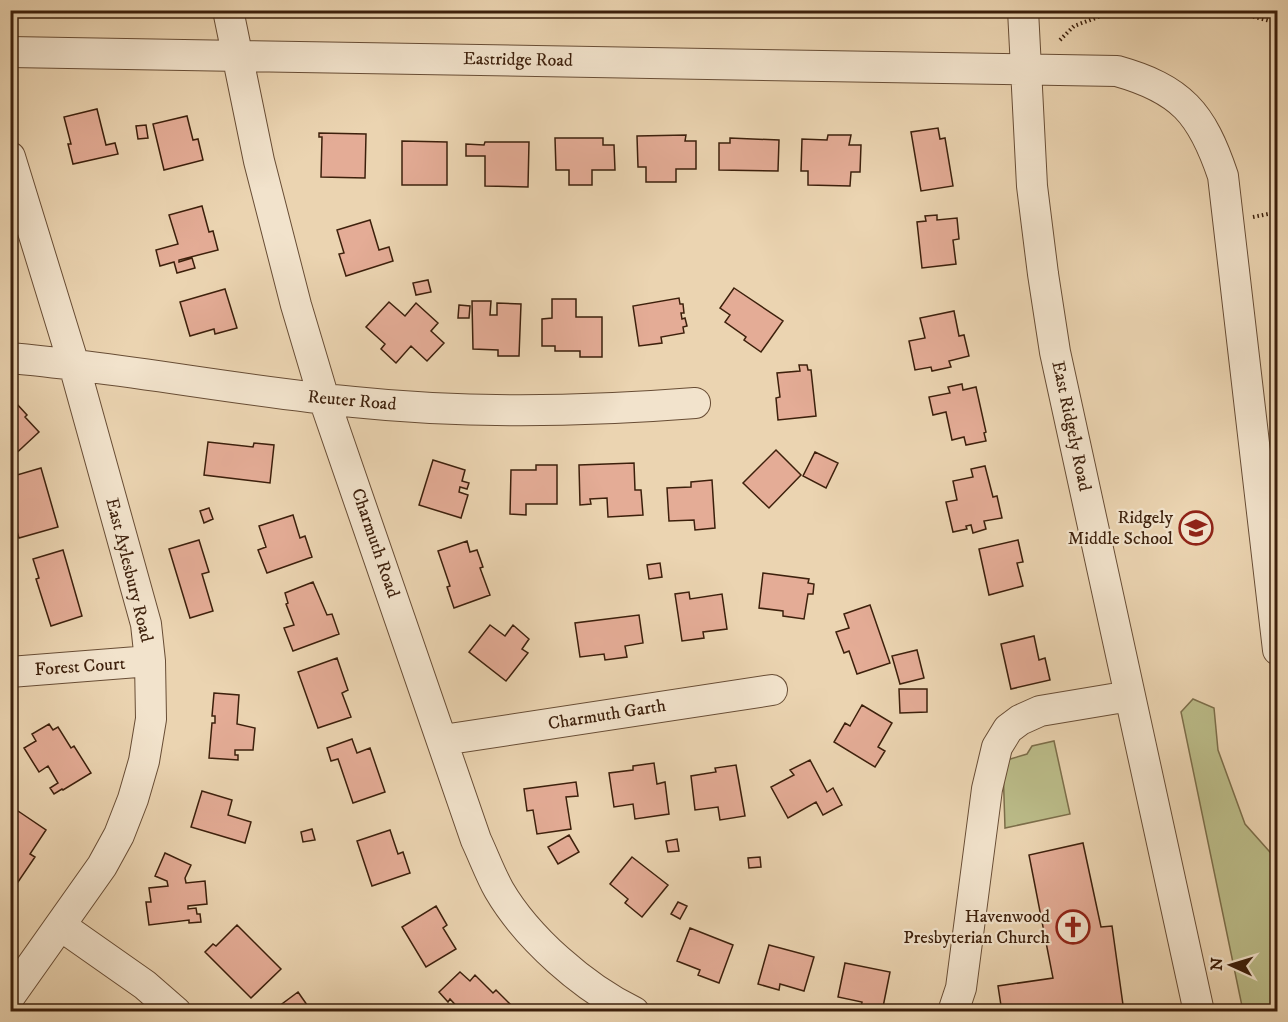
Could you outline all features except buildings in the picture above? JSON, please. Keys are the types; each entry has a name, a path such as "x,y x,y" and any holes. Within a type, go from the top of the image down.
{"street":[{"name":"Charmuth Road","path":"228,10 277,237 324,399 476,840 500,891 538,941 577,977 634,1011"},
{"name":"East Ridgely Road","path":"1023,10 1032,186 1055,352 1199,1011"},
{"name":"Eastridge Road","path":"10,52 1116,70 1147,79 1172,94 1194,115 1213,144 1223,176 1278,650"},
{"name":"East Aylesbury Road","path":"10,157 74,365 146,624 150,661 151,719 144,761 134,799 119,835 102,866 10,996"},
{"name":"Reuter Road","path":"10,358 324,399 485,410 617,409 695,403"},
{"name":"Forest Court","path":"10,672 150,661"},
{"name":"Charmuth Garth","path":"443,740 772,690"},
{"path":"953,1011 961,988 987,789 997,747 1008,729 1020,720 1040,711 1130,696"},
{"path":"61,926 145,985 176,1011"}],"path":[{"path":"1060,40 1074,27 1117,10"},
{"path":"1227,10 1278,23"},
{"path":"1263,216 1278,209"}],"green space":[{"path":"1193,699 1214,708 1218,750 1245,824 1277,860 1277,1011 1243,1011 1181,712"},
{"path":"1054,741 1070,814 1005,828 1003,765 1007,760 1027,754 1032,746"}],"place":[{"name":"Ridgely Middle School","path":"1196,528"},
{"name":"Havenwood Presbyterian Church","path":"1073,927"}]}
